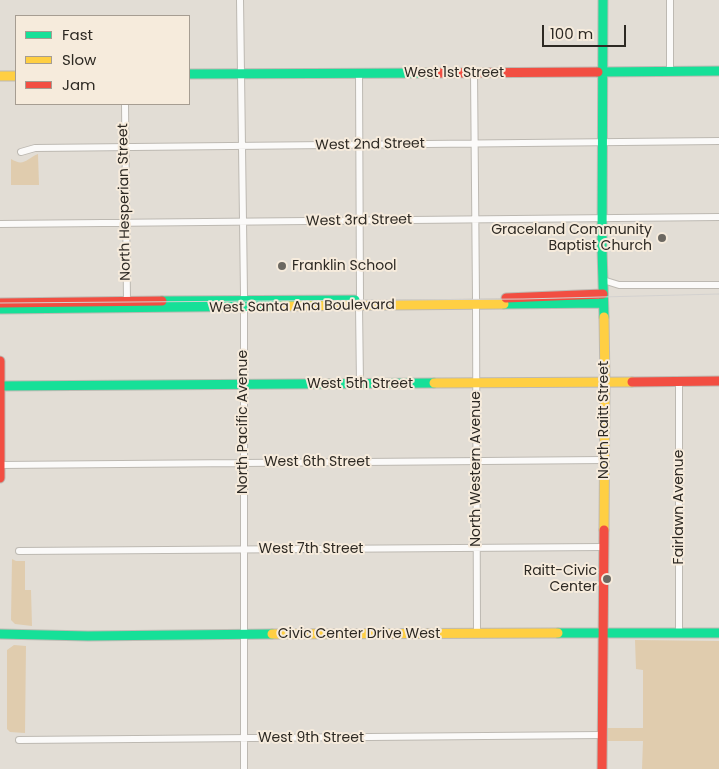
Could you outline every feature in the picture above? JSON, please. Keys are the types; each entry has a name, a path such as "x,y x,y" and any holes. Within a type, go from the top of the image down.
{"main road":[{"name":"North Raitt Street","path":"602,769 605,382 602,218 603,0"},
{"name":"West 1st Street","path":"190,74 719,71"},
{"path":"0,76 15,76"},
{"name":"West Santa Ana Boulevard","path":"0,309 603,299"},
{"name":"West Santa Ana Boulevard","path":"0,303 126,301 244,304"},
{"path":"0,361 0,478"},
{"name":"West 5th Street","path":"1,386 719,381"},
{"name":"Civic Center Drive West","path":"0,634 53,636 719,633"}],"street":[{"name":"North Pacific Avenue","path":"240,0 244,304 244,769"},
{"path":"670,0 670,71"},
{"name":"North Western Avenue","path":"474,72 477,634"},
{"path":"359,73 360,384"},
{"name":"North Hesperian Street","path":"124,105 126,301"},
{"name":"West 2nd Street","path":"21,152 35,148 719,141"},
{"name":"West 3rd Street","path":"0,224 719,217"},
{"path":"603,280 619,285 719,284"},
{"name":"Fairlawn Avenue","path":"679,382 679,633"},
{"name":"West 6th Street","path":"0,465 604,460"},
{"name":"West 7th Street","path":"19,551 603,547"},
{"name":"West 9th Street","path":"19,740 602,735"}],"shaded area":[{"path":"38,154 39,185 11,185 11,159 22,162"},
{"path":"12,559 25,561 25,590 31,590 32,626 15,624 11,620"},
{"path":"635,640 719,641 719,769 642,769 643,741 606,741 605,728 643,728 643,670 636,669"},
{"path":"14,645 26,646 25,733 10,732 7,729 7,650"}],"tram line":[{"path":"0,303 523,299 719,294"}],"traffic: fast":[{"path":"603,0 602,248 604,317"},
{"path":"598,72 719,71"},
{"path":"190,74 434,73"},
{"path":"162,301 355,300"},
{"path":"504,304 603,303"},
{"path":"0,309 282,306"},
{"path":"1,386 434,383"},
{"path":"558,633 719,633"},
{"path":"0,634 88,636 272,634"}],"traffic: slow":[{"path":"0,76 15,76"},
{"path":"282,306 504,304"},
{"path":"604,317 604,530"},
{"path":"434,383 632,382"},
{"path":"272,634 558,633"}],"traffic: jam":[{"path":"434,73 598,72"},
{"path":"506,298 603,294"},
{"path":"0,303 162,301"},
{"path":"0,361 0,478"},
{"path":"632,382 719,381"},
{"path":"602,769 604,530"}],"place":[{"name":"Graceland Community Baptist Church","path":"662,238"},
{"name":"Franklin School","path":"282,266"},
{"name":"Raitt-Civic Center","path":"607,579"}]}
